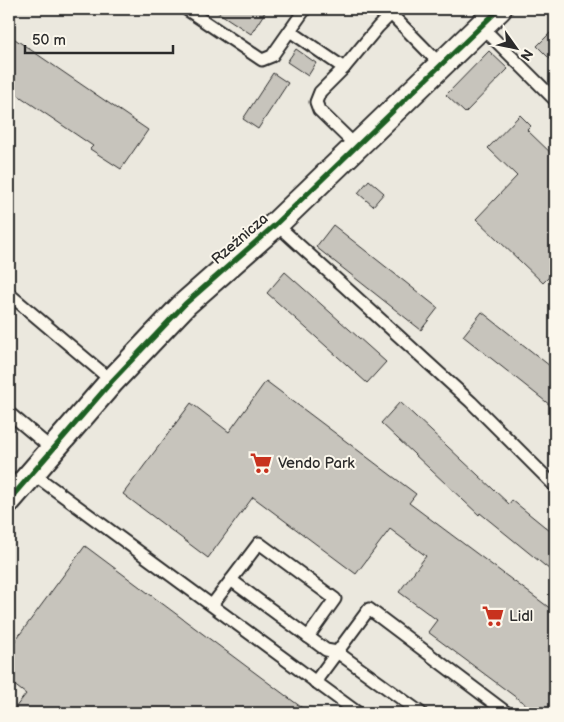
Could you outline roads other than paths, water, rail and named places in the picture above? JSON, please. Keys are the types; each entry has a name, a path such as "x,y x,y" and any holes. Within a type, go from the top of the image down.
{"street":[{"name":"Rzeźnicza","path":"9,500 112,382 185,304 276,224 499,9"}],"lane":[{"path":"186,9 262,60 272,56 305,9"},
{"path":"357,147 319,110 316,102 320,92 344,68 390,11 441,64"},
{"path":"481,26 555,100"},
{"path":"290,30 344,68"},
{"path":"276,224 471,402 555,486"},
{"path":"9,294 112,382"},
{"path":"9,413 52,449"},
{"path":"32,473 315,682 342,708 358,713"},
{"path":"212,605 259,543 335,599 308,637"},
{"path":"231,580 326,650 337,652 421,713"},
{"path":"315,682 369,609 506,713"}],"place":[{"name":"Vendo Park","path":"261,463"},
{"name":"Lidl","path":"493,616"}]}
